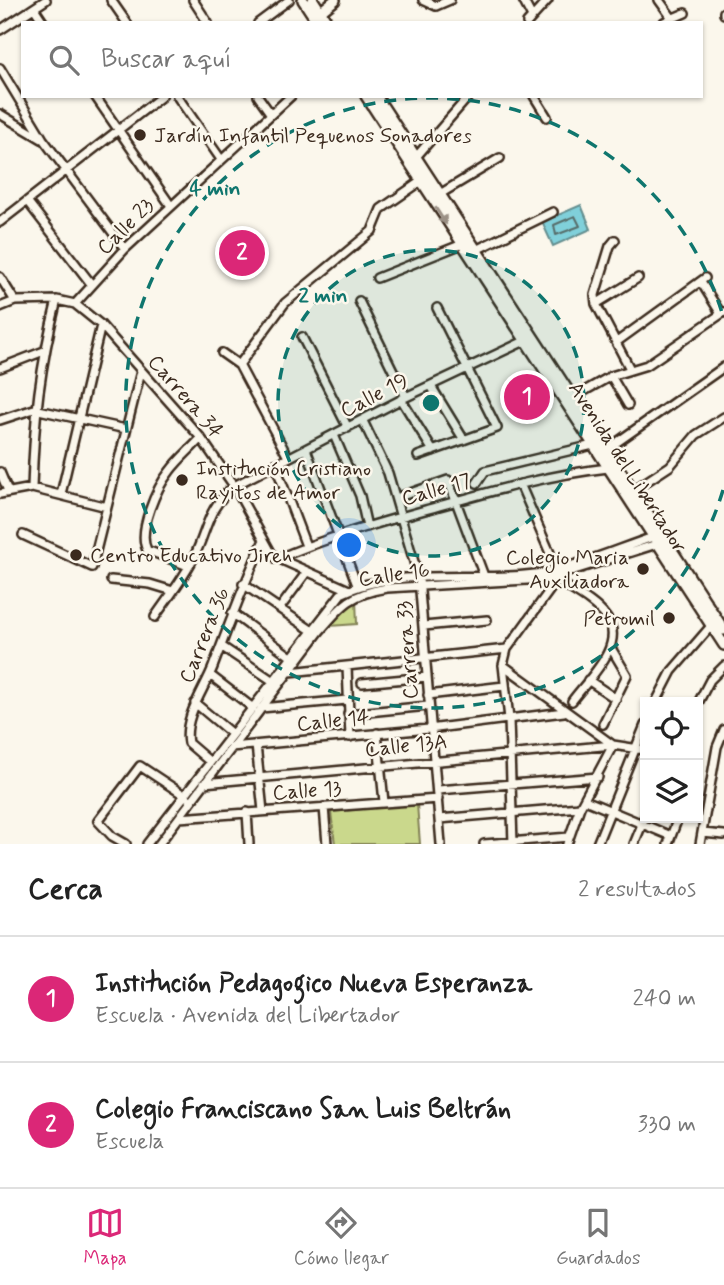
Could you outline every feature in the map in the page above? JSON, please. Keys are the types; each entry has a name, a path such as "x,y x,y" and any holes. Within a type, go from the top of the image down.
{"main road":[{"path":"303,0 316,9 335,0"},
{"name":"Avenida del Libertador","path":"367,98 460,245 572,398 606,450 724,645"},
{"name":"Avenida del Libertador","path":"377,98 476,250 593,445 659,539"},
{"path":"659,539 724,630"}],"street":[{"path":"0,30 46,0"},
{"path":"111,0 126,21"},
{"path":"193,0 207,21"},
{"path":"261,21 289,0"},
{"path":"423,0 436,6 450,0"},
{"path":"523,0 530,20 548,0"},
{"path":"659,0 668,20 685,13"},
{"path":"34,8 43,21"},
{"path":"0,68 43,139 125,249"},
{"path":"96,98 171,206"},
{"path":"0,222 159,98"},
{"path":"178,98 220,158"},
{"path":"259,98 270,113"},
{"name":"Calle 23","path":"75,304 125,249 220,158 289,98"},
{"path":"416,157 467,98"},
{"path":"535,98 547,117"},
{"path":"0,114 43,139"},
{"path":"440,194 500,158"},
{"path":"239,365 285,303 372,231 382,209 420,182"},
{"path":"27,201 92,285"},
{"path":"476,250 553,212"},
{"path":"615,240 610,246 595,295 596,304 618,341 630,369"},
{"path":"377,278 460,245"},
{"path":"0,277 15,301"},
{"path":"596,304 639,278"},
{"path":"572,398 611,376 647,365 722,313 703,280 618,341"},
{"path":"32,488 34,409 44,351 57,300"},
{"path":"0,307 15,301 57,300 75,304"},
{"path":"359,302 404,398 433,451"},
{"name":"Carrera 34","path":"75,304 101,325 201,438 234,486 263,542 277,559"},
{"path":"418,456 497,428 437,308"},
{"path":"61,494 101,325"},
{"path":"302,337 348,428"},
{"name":"Calle 19","path":"234,486 404,398 529,339"},
{"path":"0,368 44,351"},
{"path":"222,352 239,365 288,457"},
{"path":"606,450 724,367"},
{"path":"23,534 92,567 141,370"},
{"path":"611,376 628,405"},
{"path":"431,386 464,440"},
{"path":"0,420 34,409 126,429"},
{"path":"632,491 670,466 696,435 724,416"},
{"name":"Carrera 33","path":"363,421 388,473 419,583 424,625 429,729 438,794 441,844"},
{"path":"334,435 360,496 367,527"},
{"path":"188,566 148,550 144,544 147,522 169,472 201,438"},
{"path":"477,483 485,471 593,445"},
{"path":"306,449 357,585"},
{"path":"275,464 306,547"},
{"name":"Calle 17","path":"277,559 340,535 551,475 608,468"},
{"path":"0,472 4,492 32,488 107,507"},
{"path":"396,498 448,480 484,576"},
{"path":"520,484 559,575 602,613 611,629 611,648 627,675 603,724"},
{"path":"155,617 188,566 216,502 234,486"},
{"name":"Calle 16","path":"147,844 188,797 204,783 231,747 290,656 341,594 357,585 559,575 659,539"},
{"name":"Carrera 36","path":"209,761 188,743 195,704 210,675 243,584 263,542"},
{"name":"Calle 16","path":"277,559 349,590"},
{"path":"280,608 306,573"},
{"path":"513,843 511,753 503,665 506,649 559,575"},
{"name":"Calle 16","path":"159,844 179,818 209,761 290,672 347,600 364,592 419,583 484,576 559,575"},
{"path":"111,580 150,584 173,591"},
{"path":"243,584 311,630"},
{"path":"232,613 290,656"},
{"path":"424,625 487,620"},
{"path":"659,697 672,671 711,626"},
{"path":"221,646 273,681"},
{"path":"572,701 611,648"},
{"path":"290,672 506,649"},
{"path":"484,844 568,841 582,804 613,745 564,712 503,665"},
{"path":"701,697 710,680 724,666"},
{"path":"347,667 350,737"},
{"path":"210,675 257,708 347,700"},
{"path":"362,682 427,677"},
{"path":"588,680 616,699"},
{"path":"428,695 504,686"},
{"path":"195,704 232,734"},
{"path":"348,714 428,706"},
{"name":"Calle 14","path":"231,747 429,729 564,712"},
{"path":"700,844 724,730"},
{"path":"377,733 384,802"},
{"path":"597,844 640,736"},
{"path":"256,745 264,811"},
{"name":"Calle 13A","path":"204,783 511,753 613,745 640,748"},
{"path":"126,844 112,836 98,821 140,766 188,797"},
{"name":"Calle 13","path":"179,818 384,802 511,783 598,777"},
{"path":"439,820 582,804 640,819"},
{"path":"324,807 327,844"},
{"path":"247,812 249,844"},
{"path":"634,844 643,823"},
{"path":"648,823 670,840 676,823"},
{"path":"702,833 724,835"}],"green space":[{"path":"356,599 357,624 330,626 340,610"},
{"path":"417,804 420,844 335,844 331,812"}],"water":[{"path":"581,205 591,229 553,246 542,222"}],"place":[{"name":"Jardín Infantil Pequenos Sonadores","path":"140,135"},
{"name":"Colegio Franciscano San Luis Beltrán","path":"242,253"},
{"name":"Institución Pedagogico Nueva Esperanza","path":"527,397"},
{"name":"Institución Cristiano Rayitos de Amor","path":"182,480"},
{"name":"Centro Educativo Jireh","path":"76,555"},
{"name":"Colegio Maria Auxiliadora","path":"643,569"},
{"name":"Petromil","path":"669,618"}]}
